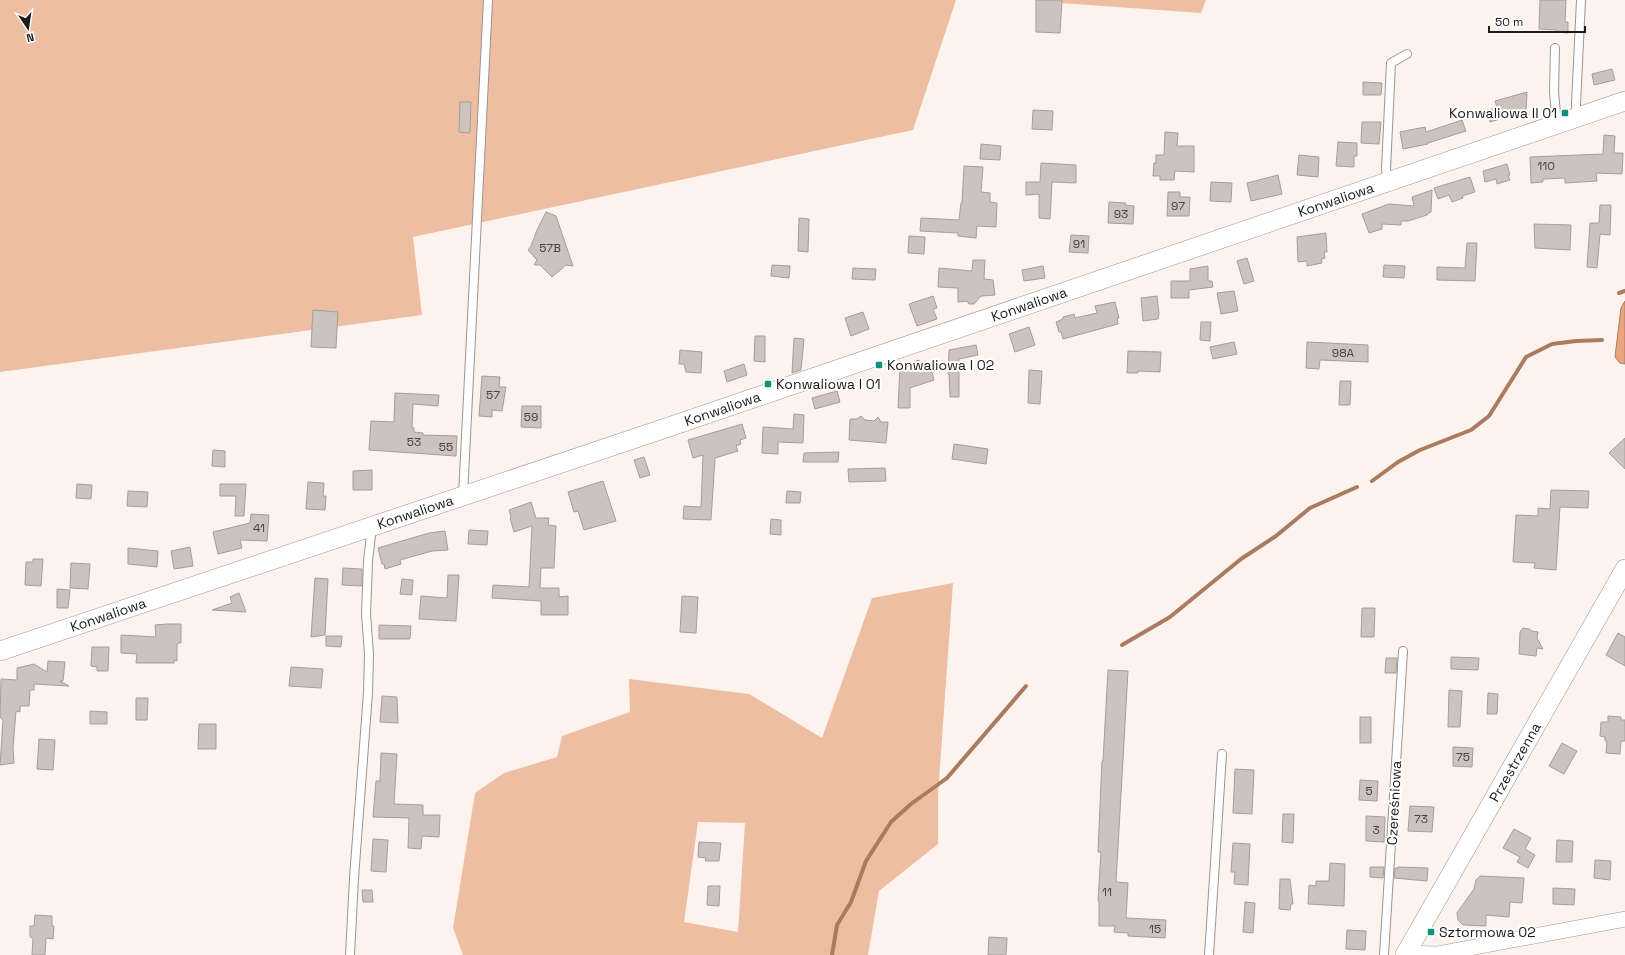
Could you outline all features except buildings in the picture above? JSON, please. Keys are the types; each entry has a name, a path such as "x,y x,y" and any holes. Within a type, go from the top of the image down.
{"street":[{"name":"Konwaliowa","path":"0,651 463,496 1625,102"},
{"name":"Przestrzenna","path":"1405,954 1625,569"},
{"path":"1405,954 1437,954 1625,919"}],"lane":[{"path":"463,496 488,0"},
{"path":"1577,118 1576,104 1581,0"},
{"path":"1555,48 1554,92 1557,125"},
{"path":"1388,182 1386,169 1392,63 1407,54"},
{"path":"350,955 354,878 368,693 369,654 366,614 368,561 372,526"},
{"name":"Czereśniowa","path":"1384,955 1403,651"},
{"path":"1209,955 1222,754"}],"shaded area":[{"path":"0,0 956,0 913,130 413,237 422,315 0,372"},
{"path":"1061,0 1206,0 1201,13 1061,3"},
{"path":"1625,301 1625,364 1620,363 1615,357 1621,308"},
{"path":"953,583 938,795 938,844 879,891 868,955 463,955 453,928 475,793 504,773 557,757 562,736 630,712 629,679 749,694 822,738 872,598","holes":["698,822 745,823 738,932 684,922"]}],"waterway":[{"path":"1619,293 1625,291"},
{"path":"1372,481 1398,462 1420,450 1471,430 1489,416 1526,357 1552,344 1602,340"},
{"path":"1122,645 1170,617 1241,559 1276,536 1310,508 1357,487"},
{"path":"832,955 837,925 851,902 866,861 891,822 911,804 947,778 1026,686"}],"place":[{"name":"Konwaliowa II 01","path":"1565,113"},
{"name":"Konwaliowa I 02","path":"879,365"},
{"name":"Konwaliowa I 01","path":"768,384"},
{"name":"Sztormowa 02","path":"1431,932"}]}
